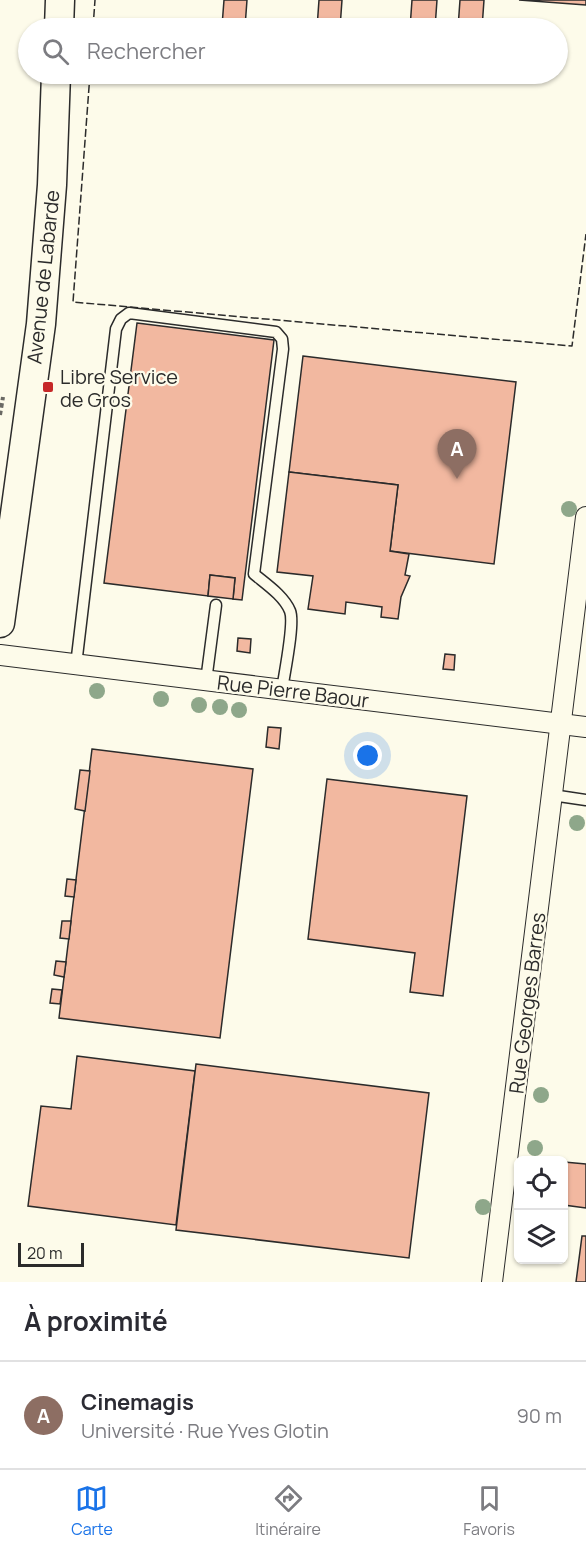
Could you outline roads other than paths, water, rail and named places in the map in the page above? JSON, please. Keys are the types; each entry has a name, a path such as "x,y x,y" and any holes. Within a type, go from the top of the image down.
{"main road":[{"path":"59,18 60,0"},
{"name":"Avenue de Labarde","path":"0,623 42,314 52,185 56,84"}],"street":[{"name":"Rue Georges Barres","path":"492,1282 586,517"},
{"name":"Rue Pierre Baour","path":"0,655 586,727"}],"lane":[{"path":"76,665 116,329 121,319 129,313 276,332 282,339 283,349 254,574 277,594 291,612 282,690"},
{"path":"206,681 216,605"},
{"path":"552,795 586,800"}],"place":[{"name":"Libre Service de Gros","path":"48,387"},
{"name":"Cinemagis","path":"457,479"}]}
